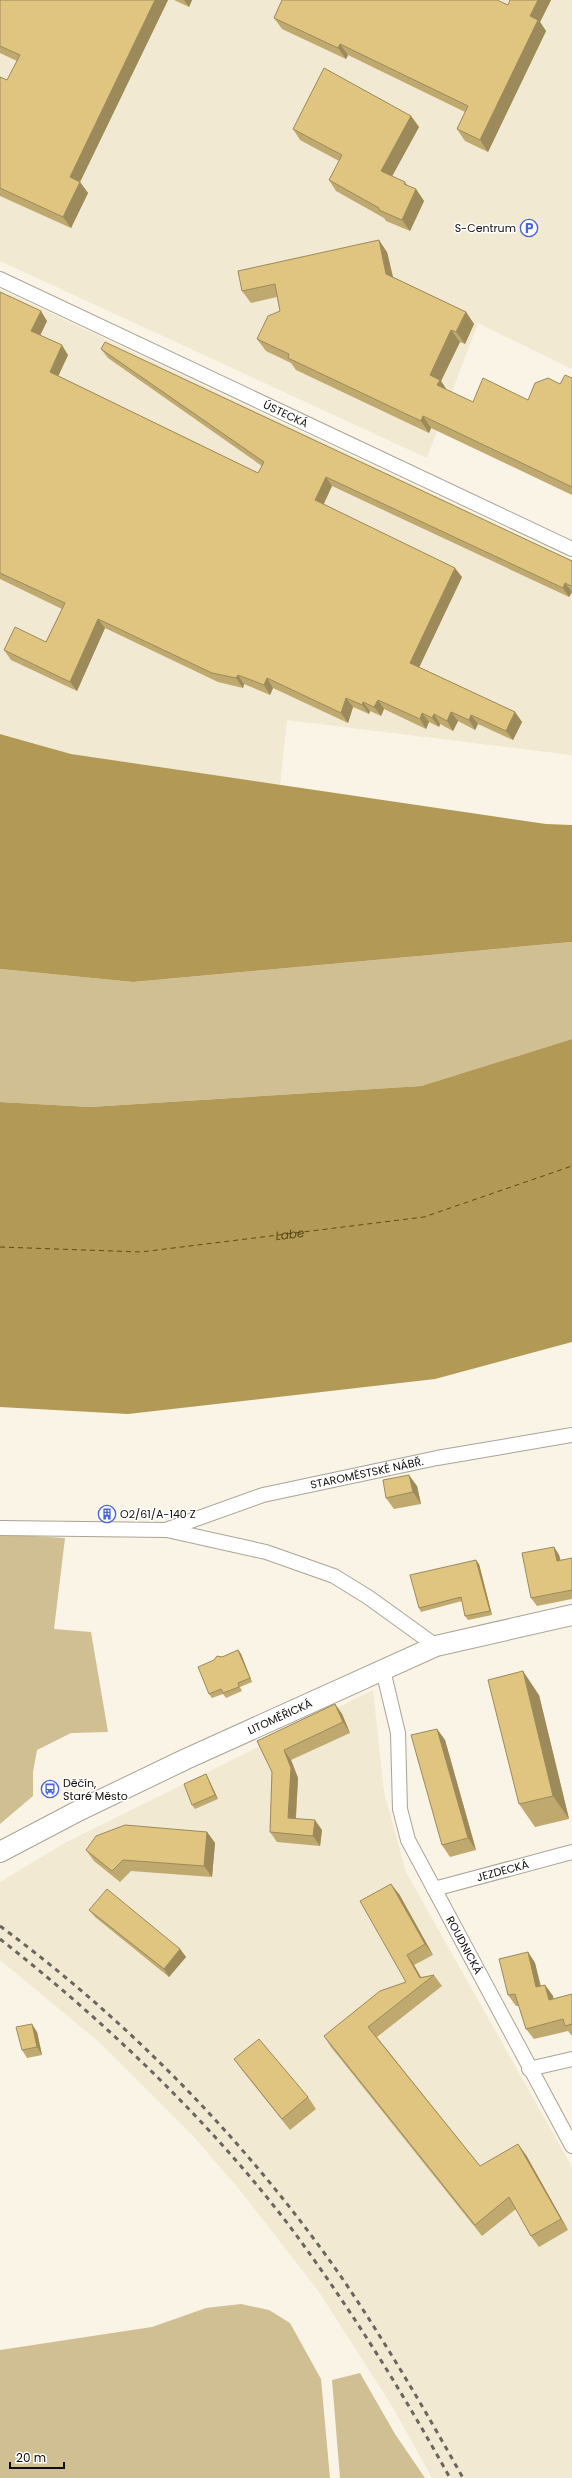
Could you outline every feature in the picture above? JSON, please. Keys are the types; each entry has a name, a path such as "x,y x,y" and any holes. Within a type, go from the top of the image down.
{"main road":[{"name":"LITOMĚŘICKÁ","path":"0,1852 73,1814 186,1759 436,1646 572,1615"}],"street":[{"name":"ÚSTECKÁ","path":"0,279 572,548"},
{"name":"STAROMĚSTSKÉ NÁBŘ.","path":"167,1530 263,1495 437,1458 572,1435"},
{"name":"STAROMĚSTSKÉ NÁBŘ.","path":"0,1528 167,1530 266,1552 334,1576 368,1597 436,1646"},
{"name":"ROUDNICKÁ","path":"383,1670 398,1733 400,1809 408,1840 529,2069 572,2146"},
{"name":"JEZDECKÁ","path":"434,1889 572,1852"},
{"path":"529,2069 572,2059"}],"shaded area":[{"path":"0,0 572,0 572,369 478,323 427,458 0,261"},
{"path":"0,289 572,560 572,755 287,720 280,785 71,754 0,733"},
{"path":"572,942 572,1039 421,1086 90,1107 0,1102 0,969 133,982"},
{"path":"0,1534 65,1538 54,1629 91,1632 108,1732 71,1733 37,1750 33,1772 33,1796 0,1824"},
{"path":"373,1690 384,1792 406,1872 572,2167 572,2478 432,2478 392,2406 319,2292 239,2189 193,2136 99,2042 0,1960 0,1882 63,1844"},
{"path":"241,2304 269,2310 290,2323 321,2379 330,2478 0,2478 0,2350 152,2327 206,2308"},
{"path":"360,2373 395,2434 425,2478 340,2478 332,2380"}],"water":[{"path":"0,734 71,754 546,824 572,825 572,942 133,982 0,969"},
{"name":"Labe","path":"572,1039 572,1342 435,1379 128,1414 0,1407 0,1102 90,1107 421,1086"}],"building":[{"path":"0,0 155,0 70,177 80,182 63,217 0,188 0,77 7,80 20,55 0,46"},
{"path":"282,0 497,0 508,5 510,0 538,0 530,16 538,20 480,140 457,129 468,106 340,44 338,48 274,18"},
{"path":"324,68 411,116 381,171 416,189 402,220 379,210 379,208 329,180 342,155 293,129"},
{"path":"379,240 386,274 466,312 456,332 451,330 430,375 440,380 437,385 473,402 483,378 528,400 535,383 548,378 560,384 565,375 572,378 572,487 423,416 421,421 288,358 289,354 257,339 268,316 280,311 275,284 242,291 238,271"},
{"path":"0,292 41,311 31,331 62,345 50,372 258,473 264,462 101,349 105,342 572,561 572,585 571,586 565,583 563,588 326,477 315,500 455,568 410,663 515,712 506,731 471,715 469,720 451,712 447,721 434,714 432,718 422,713 420,719 378,700 374,707 363,702 362,705 346,698 341,713 267,678 264,685 238,675 236,678 212,673 98,619 70,682 4,650 15,627 46,642 65,603 0,573"},
{"path":"409,1475 413,1492 386,1498 383,1480"},
{"path":"554,1547 557,1561 572,1558 572,1590 531,1598 522,1553"},
{"path":"476,1560 490,1611 465,1616 461,1597 419,1608 410,1575"},
{"path":"238,1650 250,1678 238,1683 239,1687 223,1693 221,1689 209,1694 198,1667 214,1660 217,1656 222,1657"},
{"path":"523,1671 553,1796 519,1804 488,1680"},
{"path":"335,1704 343,1722 284,1750 291,1768 288,1818 315,1820 313,1836 270,1832 272,1772 257,1741"},
{"path":"437,1729 468,1838 442,1845 411,1735"},
{"path":"206,1774 215,1795 192,1805 184,1784"},
{"path":"125,1825 207,1832 204,1866 123,1860 112,1871 86,1850 96,1836"},
{"path":"391,1884 425,1944 407,1955 420,1978 434,1975 368,2027 480,2166 518,2144 561,2219 531,2236 509,2197 475,2225 324,2036 380,1991 406,1982 360,1901"},
{"path":"107,1889 180,1949 164,1969 89,1910"},
{"path":"528,1952 536,1987 545,1985 549,2000 572,1994 572,2024 565,2026 563,2019 526,2029 515,1994 508,1995 499,1959"},
{"path":"32,2024 37,2047 22,2050 16,2027"},
{"path":"259,2039 308,2097 282,2119 234,2059"}],"ferry route":[{"path":"0,1247 141,1252 424,1217 572,1166"}],"railway":[{"path":"0,1926 96,2003 141,2045 185,2088 268,2180 306,2228 358,2302 405,2377 463,2478"},
{"path":"0,1939 40,1971 119,2040 157,2076 229,2152 294,2232 336,2292 395,2384 450,2478"}],"place":[{"name":"S-Centrum","path":"529,228"},
{"name":"O2/61/A-140 Z","path":"107,1514"},
{"name":"Děčín, Staré Město","path":"50,1789"}]}
